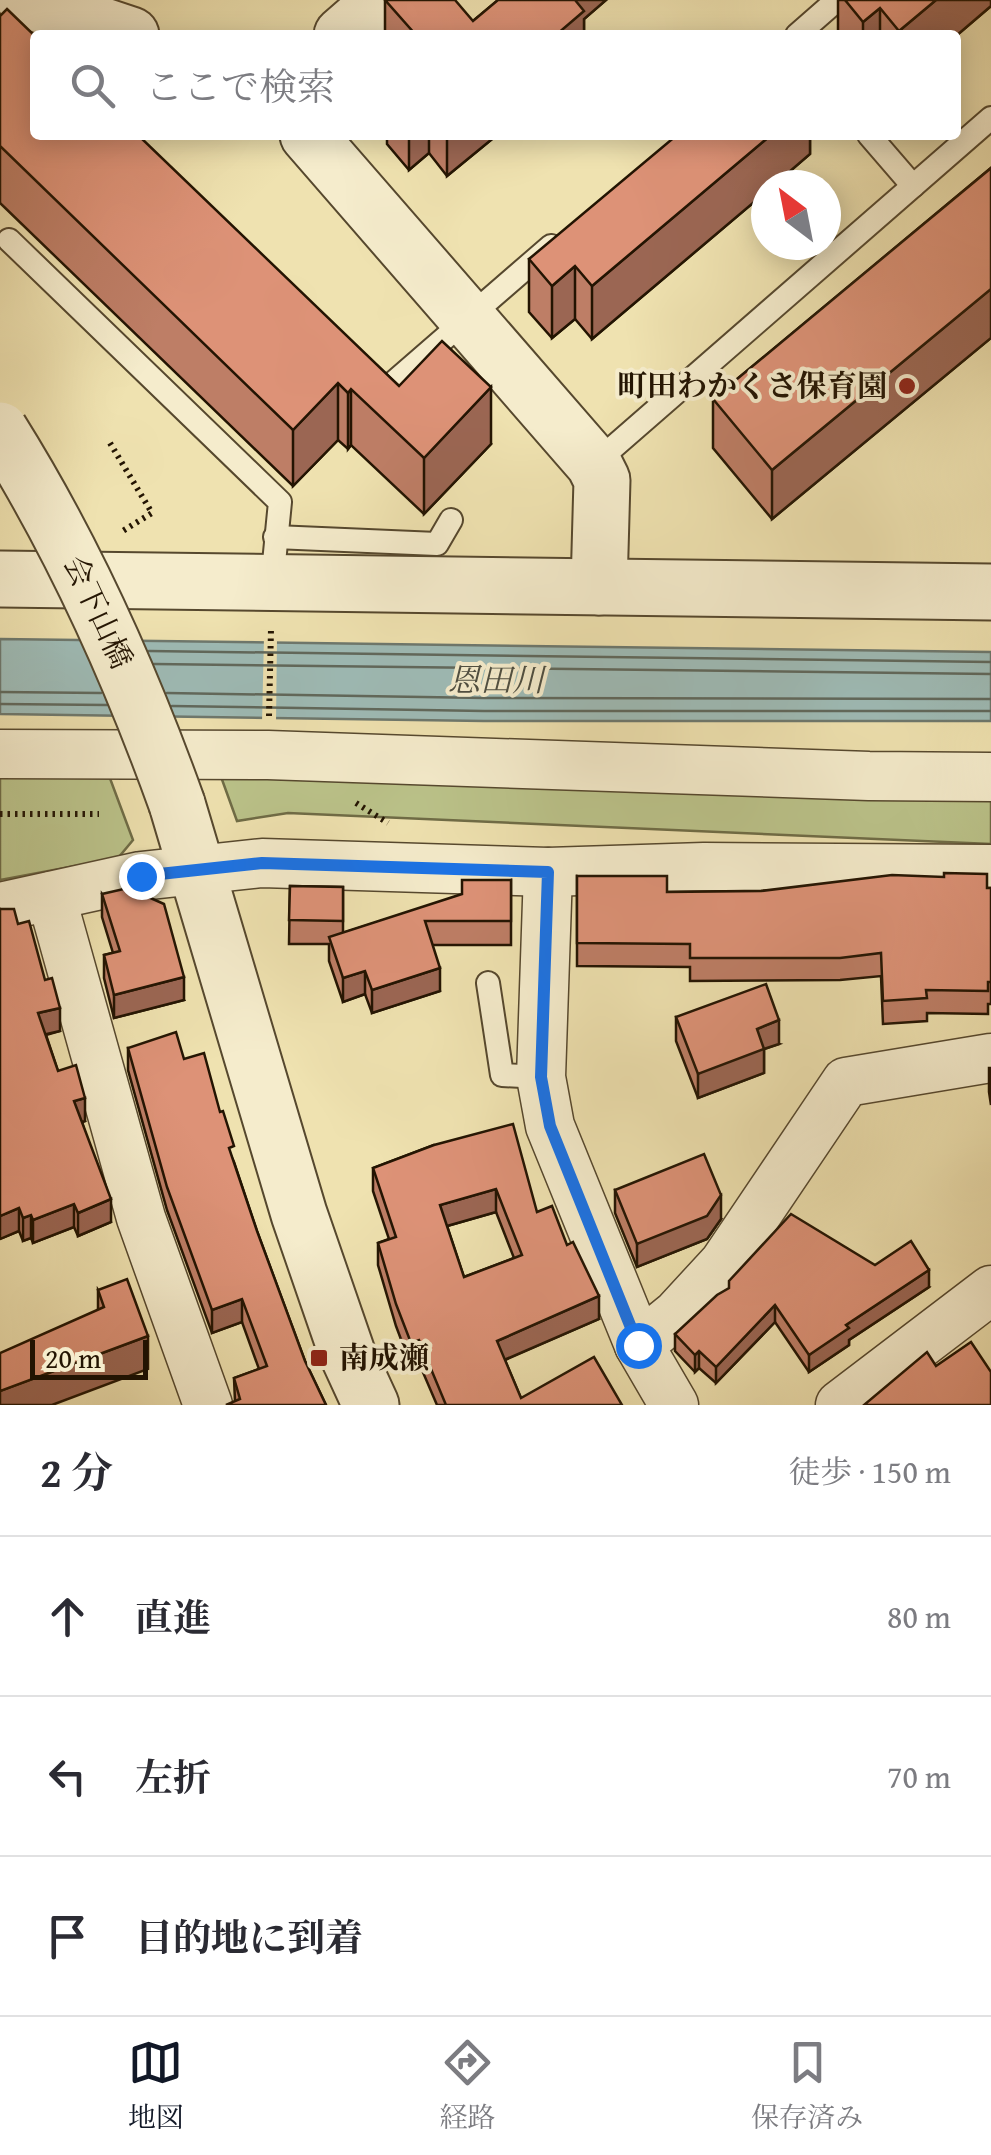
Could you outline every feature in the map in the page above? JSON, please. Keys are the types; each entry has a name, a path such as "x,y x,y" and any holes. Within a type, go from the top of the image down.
{"street":[{"path":"348,30 382,0"},
{"path":"17,4 113,30"},
{"path":"312,140 594,464 602,480 600,587"},
{"name":"会下山橋","path":"0,430 74,558 110,632 177,804 299,1214 347,1353 371,1405"},
{"path":"0,579 991,592"},
{"path":"0,754 268,755 869,776 991,776"},
{"path":"0,907 141,876 262,863 548,872 991,869"},
{"path":"548,872 541,1077 550,1126 638,1345 674,1405"},
{"path":"51,896 142,1218 208,1405"},
{"path":"638,1345 677,1314 724,1263 846,1082 991,1058"},
{"path":"840,1405 991,1290"}],"lane":[{"path":"803,30 838,0"},
{"path":"594,464 991,118"},
{"path":"873,140 913,186"},
{"path":"350,370 378,396 567,232"},
{"path":"9,240 280,502 273,585 437,544 451,520"},
{"path":"488,983 502,1075 541,1077"}],"path":[{"path":"110,443 152,513 111,538"},
{"path":"268,724 273,585"},
{"path":"352,801 401,830"},
{"path":"0,814 99,814"}],"green space":[{"path":"0,773 108,773 133,840 118,858 0,880"},
{"path":"220,774 991,793 991,844 288,813 237,821"}],"water":[{"name":"恩田川","path":"0,639 991,652 991,721 484,721 0,714"}],"pier":[{"path":"264,637 277,638 276,722 262,722"}],"building":[{"path":"385,0 455,0 473,21 498,0 575,0 584,11 562,30 412,30"},
{"path":"845,0 936,0 900,30 880,8 863,22"},
{"path":"7,9 30,31 30,140 143,140 399,386 442,341 491,387 424,458 351,389 348,393 338,383 293,430 0,146 0,16"},
{"path":"671,140 765,140 592,286 575,266 552,286 529,259"},
{"path":"991,168 991,289 772,470 713,399"},
{"path":"944,873 987,874 987,888 991,888 988,991 926,990 927,998 883,1001 881,953 840,958 690,958 690,944 577,943 577,876 667,876 667,892 761,891 892,875 944,877"},
{"path":"462,880 511,880 511,921 425,921 440,968 372,990 365,971 343,978 329,937 462,894"},
{"path":"290,886 343,887 343,921 289,920"},
{"path":"128,888 164,904 184,977 114,995 104,955 120,951 102,894"},
{"path":"0,909 14,909 18,924 29,921 45,980 52,978 60,1008 38,1013 58,1071 76,1065 85,1098 74,1101 111,1199 78,1213 74,1204 33,1220 31,1215 23,1218 19,1208 0,1216"},
{"path":"766,984 779,1020 757,1029 764,1049 698,1074 676,1017"},
{"path":"176,1032 184,1059 204,1053 234,1146 229,1148 257,1231 305,1361 326,1405 226,1405 240,1399 234,1378 267,1366 242,1299 212,1310 167,1187 128,1048"},
{"path":"513,1124 537,1212 552,1206 567,1245 573,1242 599,1296 497,1341 521,1398 594,1357 622,1405 446,1405 419,1340 411,1343 396,1304 378,1243 396,1237 373,1168 434,1145","holes":["496,1189 522,1255 464,1277 440,1205"]},
{"path":"704,1154 721,1195 707,1216 637,1244 615,1190"},
{"path":"791,1214 875,1265 911,1241 929,1270 846,1325 849,1328 809,1355 775,1305 716,1367 699,1351 695,1355 675,1334 729,1288 729,1281"},
{"path":"127,1279 148,1336 0,1391 0,1353 104,1307 98,1290"},
{"path":"971,1342 991,1372 991,1405 864,1405 927,1352 936,1366"}],"place":[{"name":"町田わかくさ保育園","path":"907,386"},
{"name":"南成瀬","path":"319,1358"}],"route":[{"path":"141,876 262,863 548,872 541,1077 550,1126 638,1345"}]}
